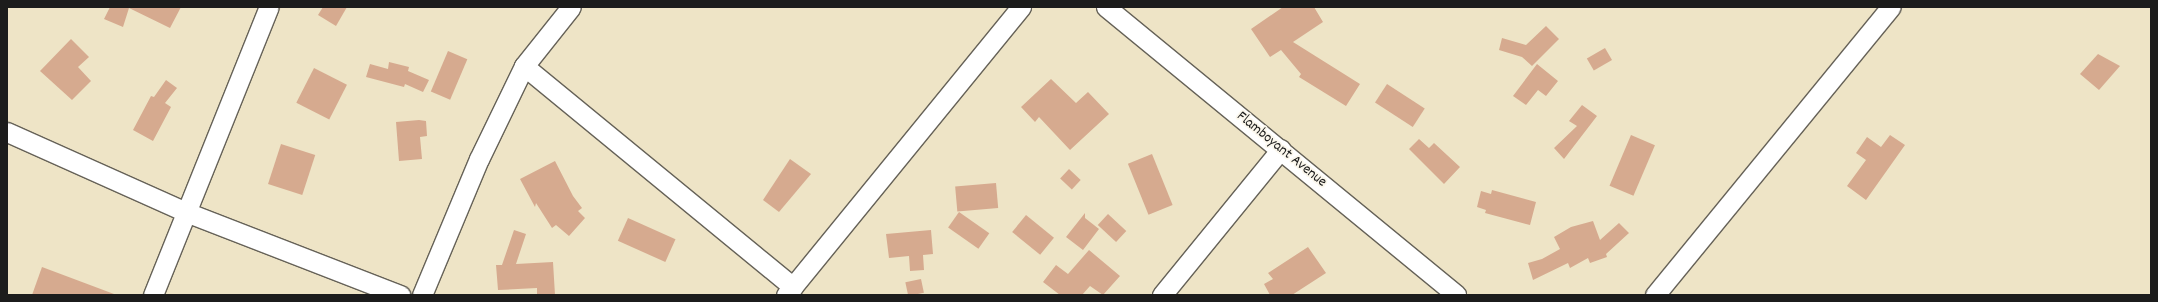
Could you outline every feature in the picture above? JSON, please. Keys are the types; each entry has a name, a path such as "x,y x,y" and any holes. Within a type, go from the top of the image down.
{"street":[{"path":"153,295 269,7"},
{"path":"422,295 479,159 524,66 571,7"},
{"path":"524,66 790,291 1021,7"},
{"name":"Flamboyant Avenue","path":"1106,7 1281,149 1456,295"},
{"path":"1655,295 1891,7"},
{"path":"7,132 186,212 400,295"},
{"path":"1162,295 1281,149"}],"building":[{"path":"110,7 181,7 170,28 129,8 123,27 104,19"},
{"path":"323,7 347,7 336,26 318,15"},
{"path":"1283,7 1314,7 1323,22 1293,42 1360,84 1346,106 1299,77 1301,74 1281,50 1270,57 1251,29"},
{"path":"1546,26 1559,39 1532,66 1522,57 1499,50 1502,38 1526,45"},
{"path":"71,39 89,57 78,67 91,81 72,100 40,71"},
{"path":"1605,48 1612,60 1594,71 1587,58"},
{"path":"448,51 467,59 450,100 431,92"},
{"path":"2098,54 2120,66 2099,90 2080,74"},
{"path":"389,62 409,67 408,71 429,80 423,92 405,84 404,87 366,77 370,64 388,69"},
{"path":"1537,64 1558,81 1546,96 1538,90 1526,105 1513,96"},
{"path":"314,68 347,85 329,120 296,103"},
{"path":"1051,79 1076,103 1088,92 1109,114 1070,150 1039,117 1035,122 1021,107"},
{"path":"166,80 177,88 165,103 171,107 153,141 133,130 151,96 154,97"},
{"path":"1387,84 1425,109 1413,127 1375,102"},
{"path":"1582,105 1597,116 1564,159 1554,148 1577,126 1569,121"},
{"path":"419,120 426,121 427,136 420,137 422,159 399,161 396,122"},
{"path":"1631,135 1655,145 1633,196 1610,186"},
{"path":"1890,135 1905,145 1866,200 1847,186 1866,160 1856,153 1867,137 1881,147"},
{"path":"1419,139 1429,148 1434,143 1460,167 1444,184 1409,149"},
{"path":"281,144 315,155 302,195 268,184"},
{"path":"1152,154 1173,205 1148,215 1128,164"},
{"path":"790,159 811,174 779,212 763,200"},
{"path":"555,161 573,196 582,208 578,211 585,218 569,236 556,225 552,228 536,203 535,207 520,179"},
{"path":"1069,169 1081,180 1072,189 1060,179"},
{"path":"996,183 998,208 957,211 955,187"},
{"path":"1492,190 1536,202 1530,225 1485,213 1486,210 1477,207 1481,191 1491,194"},
{"path":"959,212 989,233 978,249 948,228"},
{"path":"1085,213 1085,218 1099,229 1083,250 1066,237"},
{"path":"1108,214 1126,231 1116,242 1098,225"},
{"path":"1026,215 1054,238 1040,255 1012,232"},
{"path":"628,218 676,239 665,262 618,241"},
{"path":"1593,221 1600,240 1619,223 1629,233 1606,254 1607,257 1590,263 1588,258 1570,268 1568,263 1533,280 1528,263 1542,259 1560,249 1554,237 1571,227"},
{"path":"514,230 526,234 516,264 553,262 555,295 537,295 537,288 498,290 496,265 502,265"},
{"path":"931,230 933,254 923,255 924,270 910,271 909,256 889,258 886,234"},
{"path":"1308,247 1326,273 1292,295 1270,295 1264,284 1273,279 1268,273"},
{"path":"1089,250 1120,276 1103,295 1090,286 1082,295 1060,295 1043,282 1056,265 1068,274"},
{"path":"42,267 114,294 114,295 32,295"},
{"path":"921,279 924,293 908,295 905,282"}]}
